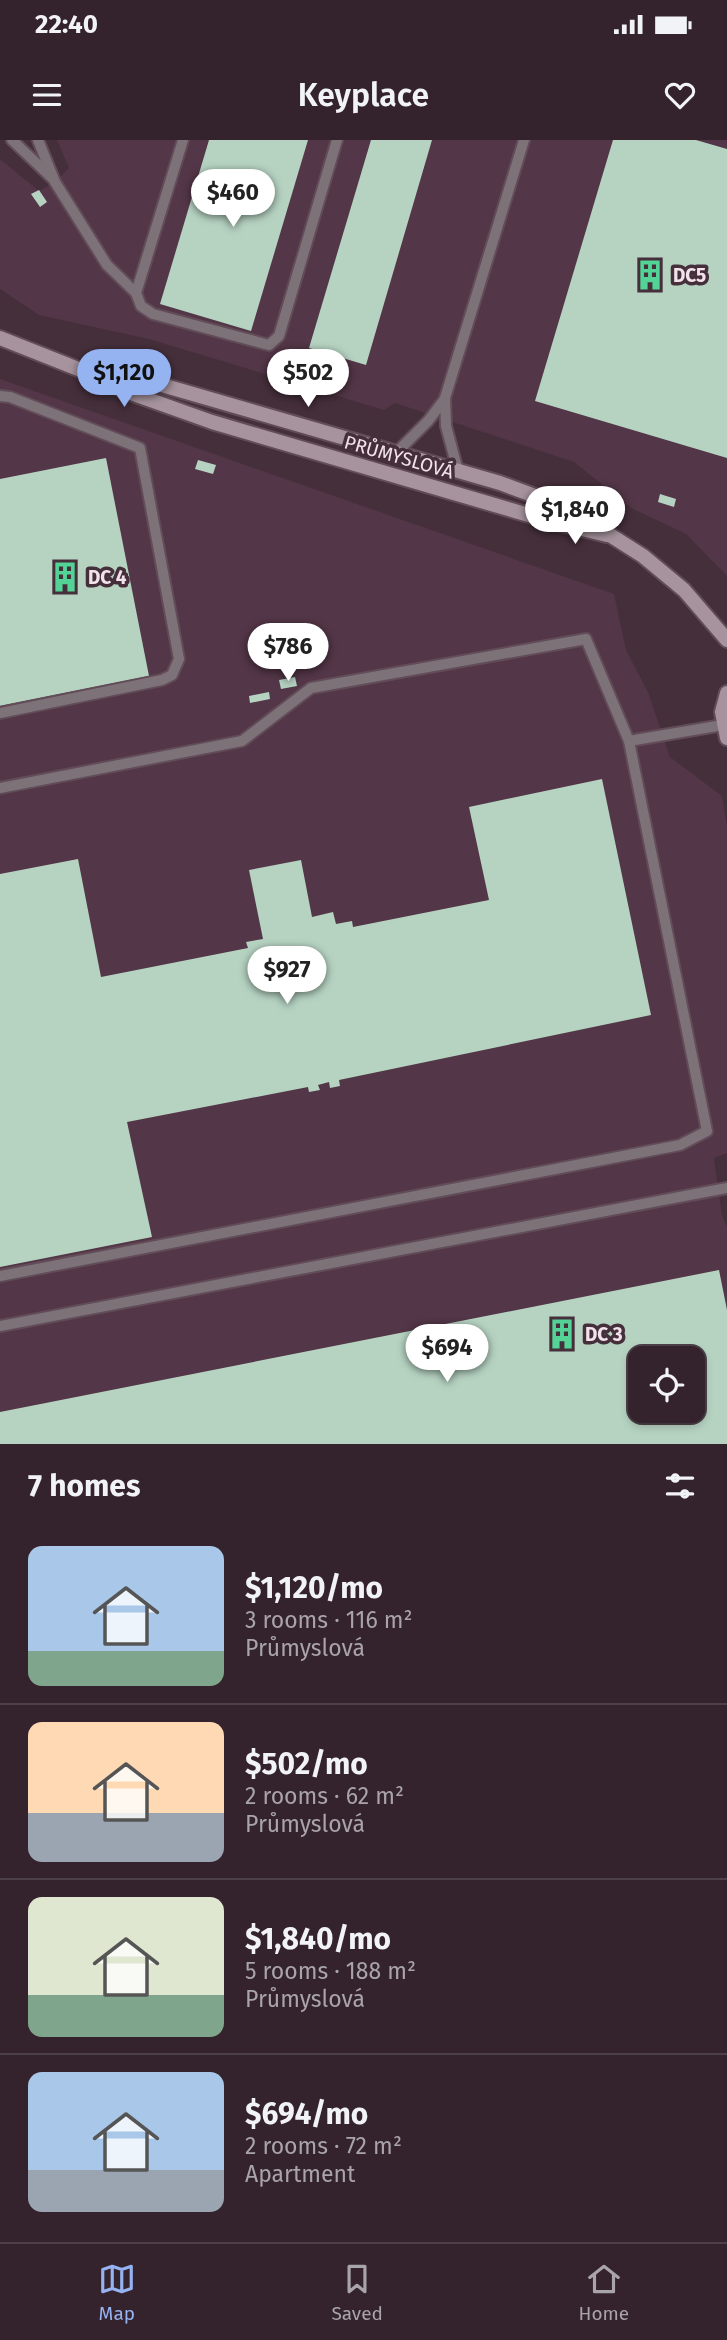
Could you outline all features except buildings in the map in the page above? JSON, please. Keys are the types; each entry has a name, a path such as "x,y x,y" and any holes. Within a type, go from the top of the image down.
{"main road":[{"name":"PRŮMYSLOVÁ","path":"0,338 101,378 125,391 221,425 610,536"},
{"name":"PRŮMYSLOVÁ","path":"101,378 148,381 500,483 589,516 610,536 643,556 684,590 727,640"},
{"path":"725,732 722,712 727,694"}],"lane":[{"path":"12,140 55,182"},
{"path":"38,140 55,182 107,265 136,293 141,306 153,314 257,344 274,343 279,337 337,140"},
{"path":"136,293 183,140"},
{"path":"458,471 446,426 445,398 524,140"},
{"path":"0,396 10,397 139,448 180,659 172,675 162,680 0,713"},
{"path":"396,453 428,421 445,398"},
{"path":"0,788 242,741 311,688 586,639 629,741 707,1132 680,1145 0,1276"},
{"path":"629,741 725,732"},
{"path":"0,1326 727,1188"}],"shaded area":[{"path":"57,140 727,140 727,576 686,534 633,509 574,462 395,403 384,410 149,339 39,315 0,289 0,159 39,191 55,182 69,168"},
{"path":"0,379 614,594 626,650 648,692 670,757 722,796 727,827 727,1153 714,1158 722,1216 727,1227 727,1444 0,1444"}],"place":[{"name":"DC5","path":"650,275"},
{"name":"DC 4","path":"65,577"},
{"name":"DC 3","path":"562,1334"}]}
